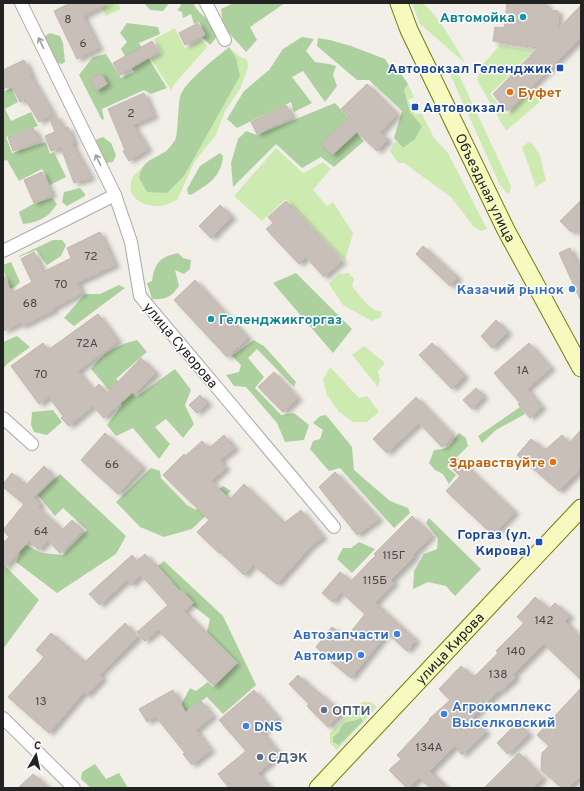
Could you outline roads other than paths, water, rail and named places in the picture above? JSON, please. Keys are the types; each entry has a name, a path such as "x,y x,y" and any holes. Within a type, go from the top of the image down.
{"main road":[{"name":"Объездная улица","path":"399,3 409,30 503,224 581,368"},
{"name":"улица Кирова","path":"318,788 581,508"}],"street":[{"name":"улица Суворова","path":"21,3 115,195 131,242 140,296 334,527"},
{"path":"206,3 225,40"},
{"path":"3,251 115,195"},
{"path":"3,418 32,444"},
{"path":"3,718 74,788"}],"place":[{"name":"Автомойка","path":"523,17"},
{"name":"Автовокзал Геленджик","path":"560,68"},
{"name":"Буфет","path":"510,92"},
{"name":"Автовокзал","path":"415,107"},
{"name":"Казачий рынок","path":"572,289"},
{"name":"Геленджикгоргаз","path":"211,319"},
{"name":"Здравствуйте","path":"553,462"},
{"name":"Горгаз (ул. Кирова)","path":"539,542"},
{"name":"Автозапчасти","path":"397,634"},
{"name":"Автомир","path":"361,655"},
{"name":"ОПТИ","path":"324,710"},
{"name":"Агрокомплекс Выселковский","path":"444,714"},
{"name":"DNS","path":"246,726"},
{"name":"СДЭК","path":"260,757"}]}
